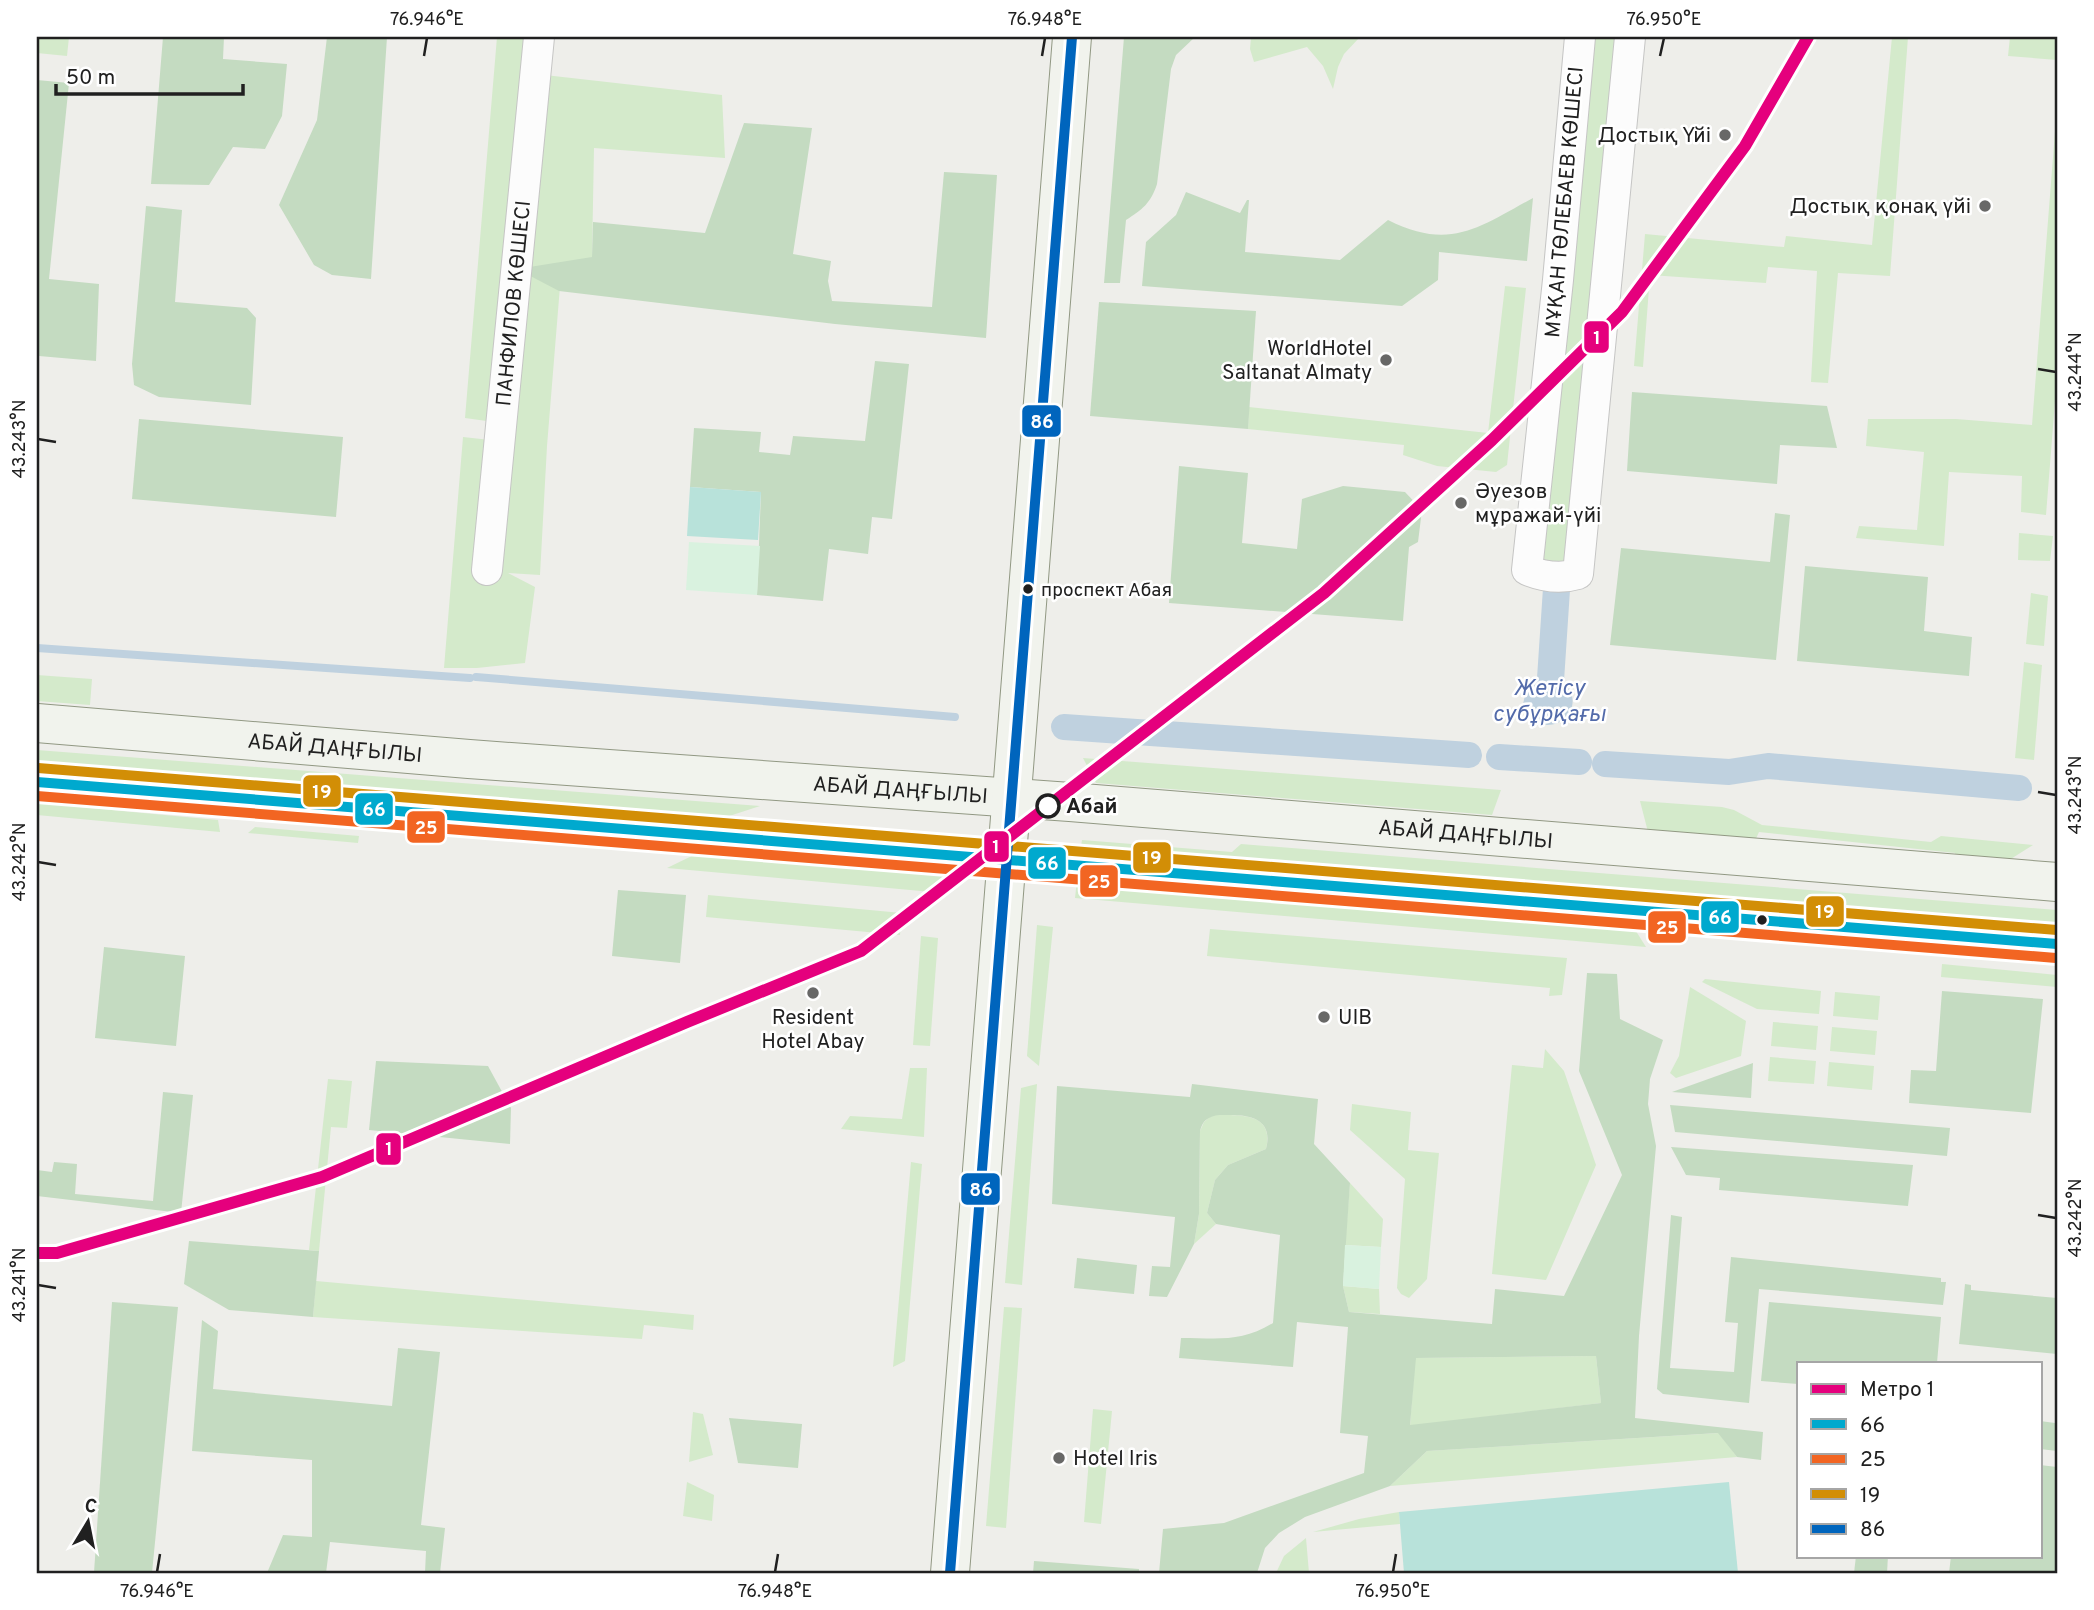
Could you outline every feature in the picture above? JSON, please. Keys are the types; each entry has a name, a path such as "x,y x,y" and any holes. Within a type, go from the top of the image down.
{"main road":[{"path":"950,1573 1072,37"},
{"name":"АБАЙ ДАҢҒЫЛЫ","path":"37,723 2057,882"},
{"path":"37,782 2057,944"}],"street":[{"name":"ПАНФИЛОВ КӨШЕСІ","path":"487,570 540,37"},
{"name":"МҰҚАН ТӨЛЕБАЕВ КӨШЕСІ","path":"1580,37 1558,280 1527,570 1538,575 1565,578 1578,574 1630,37"}],"green space":[{"path":"37,37 69,37 67,56 37,53"},
{"path":"163,37 224,37 223,59 287,64 282,116 265,149 233,147 209,185 151,184"},
{"path":"327,37 387,37 371,279 332,275 314,265 279,205 317,120"},
{"path":"497,37 540,37 536,74 722,95 725,158 594,148 592,257 561,274 540,575 508,573 535,587 525,663 444,668 463,437 499,441 501,423 465,418"},
{"path":"1124,37 1195,37 1176,55 1171,69 1155,191 1137,213 1126,220 1120,283 1104,283"},
{"path":"1251,37 1360,37 1344,54 1333,89 1323,66 1307,47 1254,62 1250,49"},
{"path":"1580,37 1630,37 1578,574 1527,570"},
{"path":"1892,37 1908,37 1890,276 1838,273 1828,383 1811,382 1817,271 1768,267 1766,283 1650,275 1643,367 1634,366 1645,234 1784,247 1786,236 1872,245"},
{"path":"2010,37 2057,37 2057,60 2008,56"},
{"path":"37,80 69,83 49,279 99,284 96,361 39,356 37,372"},
{"path":"2057,106 2057,376 2046,515 2021,512 2022,476 1949,472 1944,546 1856,538 1859,526 1917,530 1924,452 1866,446 1868,419 1956,419 2032,425"},
{"path":"744,123 812,128 793,254 831,261 828,281 832,301 932,307 944,172 997,175 986,338 835,324 559,291 517,269 592,257 593,222 705,233"},
{"path":"1186,192 1240,213 1249,200 1245,252 1340,260 1388,220 1429,234 1447,235 1479,226 1533,198 1527,261 1439,252 1438,280 1402,306 1142,286 1146,242 1176,215"},
{"path":"146,206 182,210 175,302 247,308 256,318 251,405 159,397 134,385 132,364"},
{"path":"1505,286 1526,288 1507,465 1496,472 1437,466 1403,455 1404,445 1248,429 1249,407 1488,433"},
{"path":"1099,302 1256,311 1248,429 1090,416"},
{"path":"875,361 909,364 892,519 872,517 868,554 829,549 823,601 757,595 761,492 690,487 694,428 761,432 759,452 790,455 793,436 865,441"},
{"path":"1632,392 1827,406 1837,448 1780,445 1777,484 1627,471"},
{"path":"139,419 343,437 336,517 132,499"},
{"path":"1179,466 1248,473 1242,543 1297,549 1302,499 1343,486 1405,492 1422,510 1418,542 1409,547 1403,621 1169,603"},
{"path":"1775,513 1790,515 1776,660 1610,645 1621,548 1770,562"},
{"path":"2019,533 2053,536 2050,561 2018,560"},
{"path":"689,542 760,546 757,595 686,590"},
{"path":"1805,566 1928,577 1924,631 1972,637 1969,676 1797,661"},
{"path":"2031,593 2048,596 2044,646 2026,644"},
{"path":"2024,662 2042,665 2034,760 2015,758"},
{"path":"37,675 92,679 90,705 37,701"},
{"path":"37,750 760,806 714,821 37,768"},
{"path":"1083,758 1501,790 1492,815 1096,783"},
{"path":"1640,801 1722,807 1734,810 1762,825 1931,842 1941,836 2033,845 2006,862 1956,858 1955,853 1759,832 1754,843 1648,832"},
{"path":"37,803 218,820 220,832 37,815"},
{"path":"255,827 359,836 358,843 248,833"},
{"path":"1082,840 1232,852 1241,844 2057,910 2057,923 1081,846"},
{"path":"700,852 943,873 943,893 667,868"},
{"path":"1077,880 1634,928 1646,947 1075,898"},
{"path":"618,890 686,895 680,963 612,956"},
{"path":"708,895 902,913 900,935 706,917"},
{"path":"1037,925 1053,927 1039,1066 1027,1056"},
{"path":"1210,929 1567,958 1562,995 1549,996 1550,988 1207,956"},
{"path":"921,936 938,938 930,1046 913,1045"},
{"path":"104,947 185,956 176,1046 95,1038"},
{"path":"1942,964 2057,975 2057,987 1941,977"},
{"path":"1587,973 1617,974 1620,1019 1663,1040 1650,1079 1648,1104 1656,1146 1639,1336 1635,1418 1763,1432 1761,1460 1737,1457 1718,1433 1427,1451 1390,1486 1305,1517 1279,1533 1265,1548 1257,1573 1159,1573 1163,1529 1224,1523 1364,1473 1368,1436 1340,1433 1348,1327 1297,1322 1293,1367 1179,1358 1181,1338 1239,1337 1273,1323 1280,1235 1216,1224 1207,1213 1215,1180 1228,1165 1266,1149 1267,1132 1260,1122 1239,1115 1214,1116 1203,1123 1200,1131 1199,1214 1194,1244 1167,1297 1149,1296 1152,1266 1170,1267 1175,1217 1052,1204 1057,1086 1190,1097 1192,1084 1318,1099 1314,1144 1350,1183 1343,1286 1349,1312 1492,1324 1495,1289 1564,1296 1622,1175 1579,1071","holes":["1596,1356 1601,1403 1410,1425 1416,1358"]},
{"path":"1705,979 1821,991 1819,1014 1757,1009 1702,982"},
{"path":"1690,987 1746,1021 1741,1056 1676,1078 1670,1073 1679,1056"},
{"path":"1942,991 2043,999 2031,1113 1909,1103 1911,1070 1936,1071"},
{"path":"1835,992 1880,996 1878,1020 1833,1016"},
{"path":"1773,1022 1818,1026 1816,1050 1771,1046"},
{"path":"1832,1027 1877,1031 1875,1055 1830,1051"},
{"path":"1545,1049 1564,1071 1596,1165 1546,1280 1492,1274 1512,1065 1543,1068"},
{"path":"1770,1057 1816,1061 1814,1084 1768,1081"},
{"path":"376,1061 488,1066 511,1108 510,1144 369,1130"},
{"path":"1829,1062 1874,1066 1872,1090 1827,1086"},
{"path":"1753,1063 1751,1098 1672,1092"},
{"path":"910,1068 927,1068 924,1137 841,1129 850,1116 902,1119"},
{"path":"328,1079 352,1081 347,1128 331,1127 319,1251 309,1250"},
{"path":"1037,1084 1022,1285 1005,1283 1021,1088"},
{"path":"163,1092 193,1095 181,1213 37,1196 37,1170 52,1172 54,1162 77,1164 75,1194 153,1201"},
{"path":"1352,1104 1411,1112 1408,1150 1439,1153 1427,1279 1409,1298 1397,1288 1405,1179 1350,1130"},
{"path":"1670,1105 1950,1128 1947,1156 1675,1132"},
{"path":"1212,1115 1243,1116 1260,1122 1267,1137 1266,1149 1228,1165 1215,1180 1207,1213 1216,1224 1194,1244 1199,1214 1200,1131 1204,1122"},
{"path":"1671,1147 1913,1165 1908,1206 1719,1190 1720,1178 1686,1175"},
{"path":"911,1162 922,1164 905,1361 893,1367"},
{"path":"1350,1183 1383,1219 1381,1247 1345,1245"},
{"path":"1671,1215 1682,1217 1670,1368 1734,1372 1738,1323 1725,1322 1731,1257 1941,1278 1941,1282 1946,1282 1943,1305 1759,1289 1749,1403 1663,1394 1657,1389"},
{"path":"189,1241 319,1251 313,1317 229,1310 184,1284"},
{"path":"1345,1245 1381,1247 1379,1289 1343,1286"},
{"path":"1077,1258 1137,1265 1134,1294 1074,1288"},
{"path":"316,1281 694,1315 693,1330 644,1325 642,1339 313,1317"},
{"path":"1965,1284 1971,1285 1971,1290 2057,1298 2057,1354 1959,1344"},
{"path":"1343,1286 1379,1289 1380,1314 1349,1312"},
{"path":"112,1302 178,1307 152,1573 94,1573"},
{"path":"1769,1302 1941,1317 1937,1362 1797,1362 1797,1384 1761,1381"},
{"path":"1004,1307 1022,1308 1006,1528 986,1526"},
{"path":"202,1320 218,1331 213,1389 392,1406 398,1348 440,1352 421,1525 445,1528 440,1573 425,1573 426,1551 330,1542 326,1573 267,1573 283,1535 312,1537 312,1460 192,1451"},
{"path":"1596,1356 1601,1403 1410,1426 1415,1358"},
{"path":"2057,1405 2057,1451 2042,1449 2042,1421 2055,1423"},
{"path":"1093,1409 1112,1411 1101,1524 1084,1522"},
{"path":"693,1412 703,1414 713,1455 689,1462"},
{"path":"729,1418 802,1424 798,1468 738,1463"},
{"path":"1719,1433 1737,1457 1390,1486 1427,1451"},
{"path":"2042,1465 2057,1467 2057,1573 1949,1573 1951,1558 2042,1558"},
{"path":"687,1482 714,1495 712,1521 683,1516"},
{"path":"1399,1512 1400,1524 1313,1532 1359,1519"},
{"path":"1306,1538 1309,1573 1276,1573 1284,1556"},
{"path":"1856,1558 1888,1558 1887,1573 1854,1573"},
{"path":"1034,1561 1139,1569 1139,1573 1033,1573"}],"shaded area":[{"path":"690,487 761,492 758,540 687,536"},
{"path":"1729,1482 1738,1573 1404,1573 1399,1512"}],"water":[{"name":"Жетісу субұрқағы","path":"1543,588 1570,590 1564,681 1571,694 1572,705 1568,715 1560,722 1550,725 1530,717 1523,704 1527,687 1537,678"}],"waterway":[{"path":"37,648 470,678"},
{"path":"476,677 955,717"},
{"path":"1064,727 1469,755"},
{"path":"1499,757 1579,762"},
{"path":"1605,764 1729,772 1768,766 2019,788"}],"metro line":[{"name":"1","path":"37,1253 57,1253 322,1177 861,951 1324,593 1492,440 1622,312 1745,146 1808,37"}],"transit line":[{"name":"86","path":"950,1573 1072,37"},
{"name":"19","path":"38,768 2057,930"},
{"name":"66","path":"37,782 2057,944"},
{"name":"25","path":"37,796 2056,958"}],"place":[{"name":"Достық Үйі","path":"1725,135"},
{"name":"Достық қонақ үйі","path":"1985,206"},
{"name":"WorldHotel Saltanat Almaty","path":"1386,360"},
{"name":"Әуезов мұражай-үйі","path":"1461,503"},
{"name":"проспект Абая","path":"1028,589"},
{"name":"Абай","path":"1048,806"},
{"name":"Resident Hotel Abay","path":"813,993"},
{"name":"UIB","path":"1324,1017"},
{"name":"Hotel Iris","path":"1059,1458"}]}
